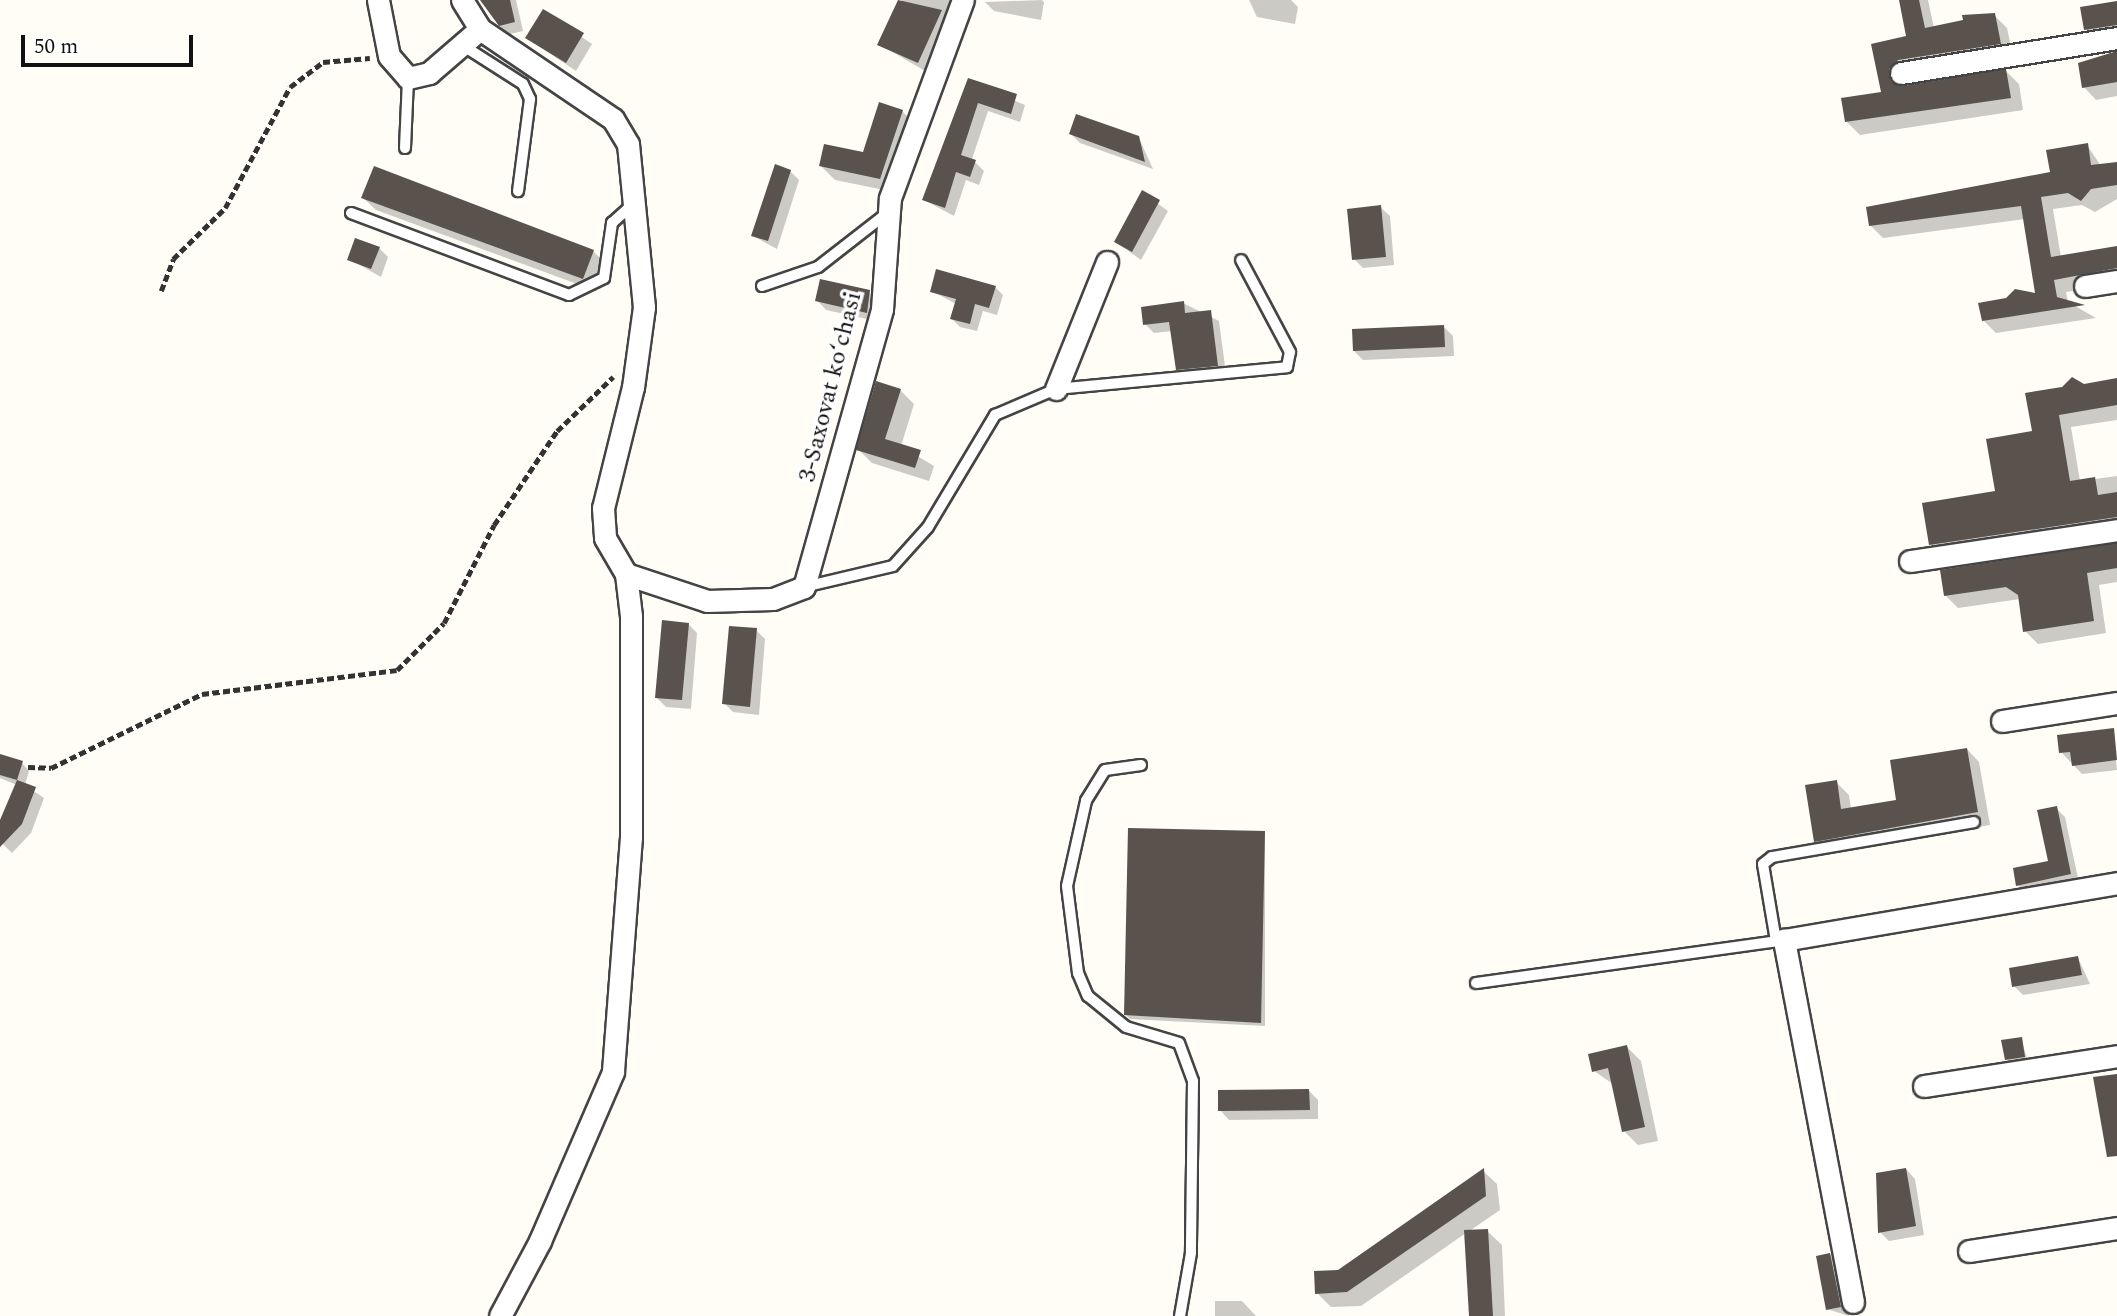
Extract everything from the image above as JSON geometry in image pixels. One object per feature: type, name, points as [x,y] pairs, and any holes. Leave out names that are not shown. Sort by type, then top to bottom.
[{"type":"street","points":[[378,0],[388,56],[408,78],[429,72],[480,29]]},
{"type":"street","points":[[463,0],[480,29],[613,119],[628,144],[637,201],[644,307],[636,365],[603,508],[605,538],[626,574],[631,837],[613,1072],[540,1241],[500,1316]]},
{"type":"street","name":"3-Saxovat koʻchasi","points":[[804,587],[882,309],[888,212],[963,0]]},
{"type":"street","points":[[1901,73],[2117,38]]},
{"type":"street","points":[[1056,389],[1107,262]]},
{"type":"street","points":[[2085,286],[2117,281]]},
{"type":"street","points":[[1910,561],[2117,530]]},
{"type":"street","points":[[626,574],[707,601],[773,599],[804,587]]},
{"type":"street","points":[[2002,721],[2117,703]]},
{"type":"street","points":[[1853,1302],[1780,941],[2117,883]]},
{"type":"street","points":[[1924,1086],[2117,1056]]},
{"type":"street","points":[[1969,1251],[2117,1228]]},
{"type":"lane","points":[[462,45],[523,83],[530,99],[518,191]]},
{"type":"lane","points":[[405,148],[408,78]]},
{"type":"lane","points":[[351,213],[569,295],[604,278],[612,223],[637,201]]},
{"type":"lane","points":[[762,286],[826,262],[888,212]]},
{"type":"lane","points":[[804,587],[893,566],[928,527],[995,415],[1056,389],[1287,367],[1290,352],[1241,260]]},
{"type":"lane","points":[[1141,765],[1104,770],[1086,801],[1067,886],[1078,973],[1088,996],[1126,1027],[1179,1043],[1193,1081],[1191,1254],[1180,1316]]},
{"type":"lane","points":[[1476,984],[1780,941],[1763,864],[1772,857],[1974,822]]},
{"type":"path","points":[[161,291],[173,259],[225,208],[290,87],[323,62],[388,56]]},
{"type":"path","points":[[29,767],[51,768],[202,694],[397,670],[444,624],[494,525],[557,431],[607,380],[636,365]]},
{"type":"building","points":[[480,0],[510,0],[515,22],[499,26]]},
{"type":"building","points":[[898,0],[942,10],[918,63],[877,45]]},
{"type":"building","points":[[1899,0],[1919,0],[1925,28],[1963,20],[1962,15],[1995,13],[2001,44],[1898,60],[1889,69],[1891,82],[1903,86],[2006,69],[2011,98],[1845,122],[1841,98],[1881,92],[1871,44],[1906,36]]},
{"type":"building","points":[[2117,1],[2117,25],[2084,30],[2080,7]]},
{"type":"building","points":[[543,9],[584,33],[566,63],[525,38]]},
{"type":"building","points":[[2117,51],[2117,82],[2082,88],[2078,63]]},
{"type":"building","points":[[968,78],[1017,94],[1011,114],[978,103],[961,155],[976,160],[970,177],[956,172],[945,208],[922,200]]},
{"type":"building","points":[[879,102],[903,110],[880,179],[819,166],[824,144],[863,152]]},
{"type":"building","points":[[1076,114],[1139,136],[1145,162],[1069,134]]},
{"type":"building","points":[[2088,143],[2091,165],[2117,162],[2117,185],[2091,189],[2081,201],[2068,193],[2041,197],[2051,257],[2117,246],[2117,268],[2054,280],[2057,297],[2085,305],[1982,321],[1978,303],[2006,298],[2015,289],[2035,293],[2021,206],[1869,226],[1866,207],[2050,172],[2046,150]]},
{"type":"building","points":[[775,164],[791,170],[768,241],[751,236]]},
{"type":"building","points":[[374,166],[594,250],[583,279],[361,198]]},
{"type":"building","points":[[1142,190],[1160,200],[1132,252],[1114,242]]},
{"type":"building","points":[[1381,205],[1386,257],[1352,260],[1347,209]]},
{"type":"building","points":[[355,238],[380,247],[371,269],[347,260]]},
{"type":"building","points":[[936,269],[996,286],[989,308],[975,304],[970,324],[950,319],[956,299],[930,292]]},
{"type":"building","points":[[820,279],[870,290],[867,313],[815,301]]},
{"type":"building","points":[[1184,301],[1185,313],[1211,310],[1218,366],[1176,370],[1169,322],[1143,325],[1141,307]]},
{"type":"building","points":[[1444,325],[1445,347],[1353,351],[1352,329]]},
{"type":"building","points":[[2072,377],[2084,384],[2117,378],[2117,405],[2059,415],[2070,481],[2095,477],[2098,495],[2117,492],[2117,517],[1929,545],[1922,503],[1995,491],[1986,439],[2032,431],[2025,393],[2062,387]]},
{"type":"building","points":[[876,381],[901,389],[885,439],[921,450],[915,468],[856,450]]},
{"type":"building","points":[[2117,543],[2117,568],[2087,573],[2094,621],[2023,632],[2018,595],[2006,587],[1944,596],[1940,570]]},
{"type":"building","points":[[662,620],[689,623],[682,700],[655,698]]},
{"type":"building","points":[[729,626],[757,628],[750,707],[722,704]]},
{"type":"building","points":[[2114,728],[2117,760],[2072,766],[2070,752],[2059,753],[2057,735]]},
{"type":"building","points":[[1967,748],[1978,812],[1814,842],[1805,785],[1837,780],[1841,809],[1896,800],[1890,760]]},
{"type":"building","points":[[0,754],[23,761],[17,780],[0,775]]},
{"type":"building","points":[[17,780],[36,787],[22,824],[0,847],[0,820]]},
{"type":"building","points":[[2057,806],[2071,874],[2016,886],[2013,868],[2048,861],[2037,810]]},
{"type":"building","points":[[1128,828],[1265,831],[1261,1023],[1124,1015]]},
{"type":"building","points":[[2078,956],[2082,975],[2012,987],[2009,968]]},
{"type":"building","points":[[2022,1037],[2025,1057],[2005,1060],[2001,1040]]},
{"type":"building","points":[[1627,1045],[1645,1127],[1622,1132],[1608,1068],[1592,1072],[1588,1054]]},
{"type":"building","points":[[2117,1074],[2117,1156],[2107,1157],[2093,1077]]},
{"type":"building","points":[[1309,1089],[1310,1110],[1218,1111],[1218,1090]]},
{"type":"building","points":[[1484,1168],[1486,1196],[1347,1292],[1315,1294],[1314,1271],[1338,1270]]},
{"type":"building","points":[[1906,1168],[1916,1226],[1878,1233],[1876,1173]]},
{"type":"building","points":[[1488,1229],[1493,1316],[1469,1316],[1464,1230]]},
{"type":"building","points":[[1830,1253],[1841,1307],[1826,1310],[1816,1256]]}]
